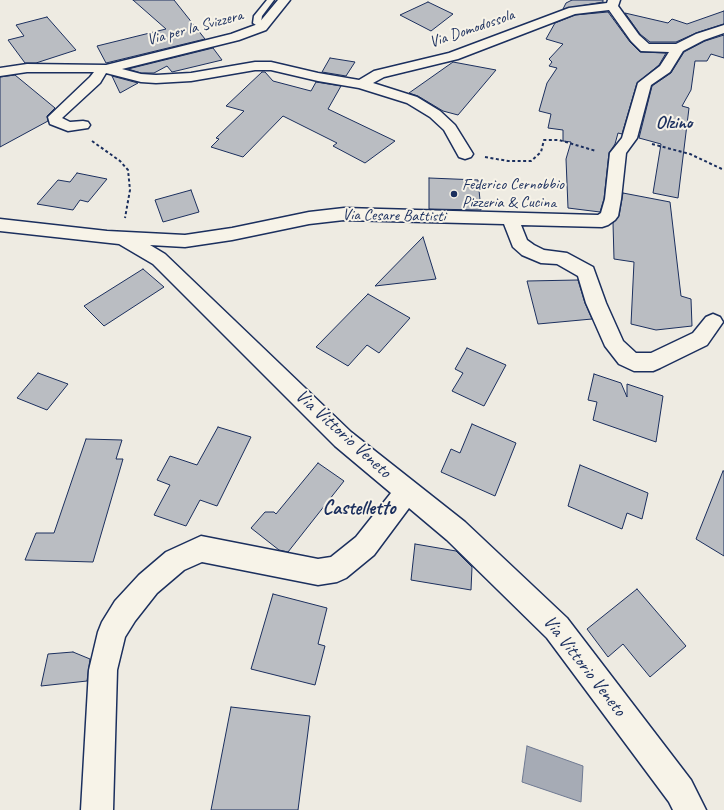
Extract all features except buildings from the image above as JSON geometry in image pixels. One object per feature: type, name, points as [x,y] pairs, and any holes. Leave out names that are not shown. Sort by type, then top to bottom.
[{"type":"street","name":"Via per la Svizzera","points":[[103,68],[139,61],[235,37],[262,27],[284,0]]},
{"type":"street","points":[[613,3],[635,38],[646,48],[678,48],[700,37],[724,29]]},
{"type":"street","name":"Via Domodossola","points":[[361,84],[379,74],[453,56],[573,11],[613,3]]},
{"type":"street","name":"Via Cesare Battisti","points":[[121,238],[185,241],[232,234],[309,218],[344,214],[602,221],[609,216],[613,199],[618,153],[629,138],[645,83],[665,69],[678,48]]},
{"type":"street","points":[[0,72],[27,68],[103,68],[141,78],[156,79],[191,76],[255,66],[271,66],[318,77],[361,84],[412,100],[435,114],[450,128],[465,154]]},
{"type":"street","points":[[83,125],[68,127],[55,121],[55,117],[95,80],[103,68]]},
{"type":"street","points":[[510,218],[519,242],[528,250],[541,256],[561,258],[586,272],[596,303],[615,346],[630,360],[634,362],[653,362],[700,339],[712,322]]},
{"type":"street","name":"Via Vittorio Veneto","points":[[0,225],[121,238],[159,259],[343,439],[456,531],[557,628],[680,791],[690,810]]},
{"type":"street","points":[[97,810],[103,670],[112,632],[125,610],[148,584],[175,561],[201,549],[318,572],[337,569],[365,546],[408,491]]},
{"type":"lane","points":[[262,27],[257,23],[258,16],[271,0]]},
{"type":"path","points":[[83,125],[89,139],[120,161],[128,170],[130,190],[121,238]]},
{"type":"path","points":[[629,138],[690,154],[724,170]]},
{"type":"path","points":[[465,154],[508,161],[531,161],[541,152],[544,140],[559,140],[576,144],[617,159]]},
{"type":"shaded area","points":[[527,746],[583,766],[581,802],[522,782]]},
{"type":"place","name":"Federico Cernobbio Pizzeria & Cucina","points":[[454,194]]},
{"type":"district","name":"Olzino","points":[[674,123]]},
{"type":"district","name":"Castelletto","points":[[359,509]]}]
